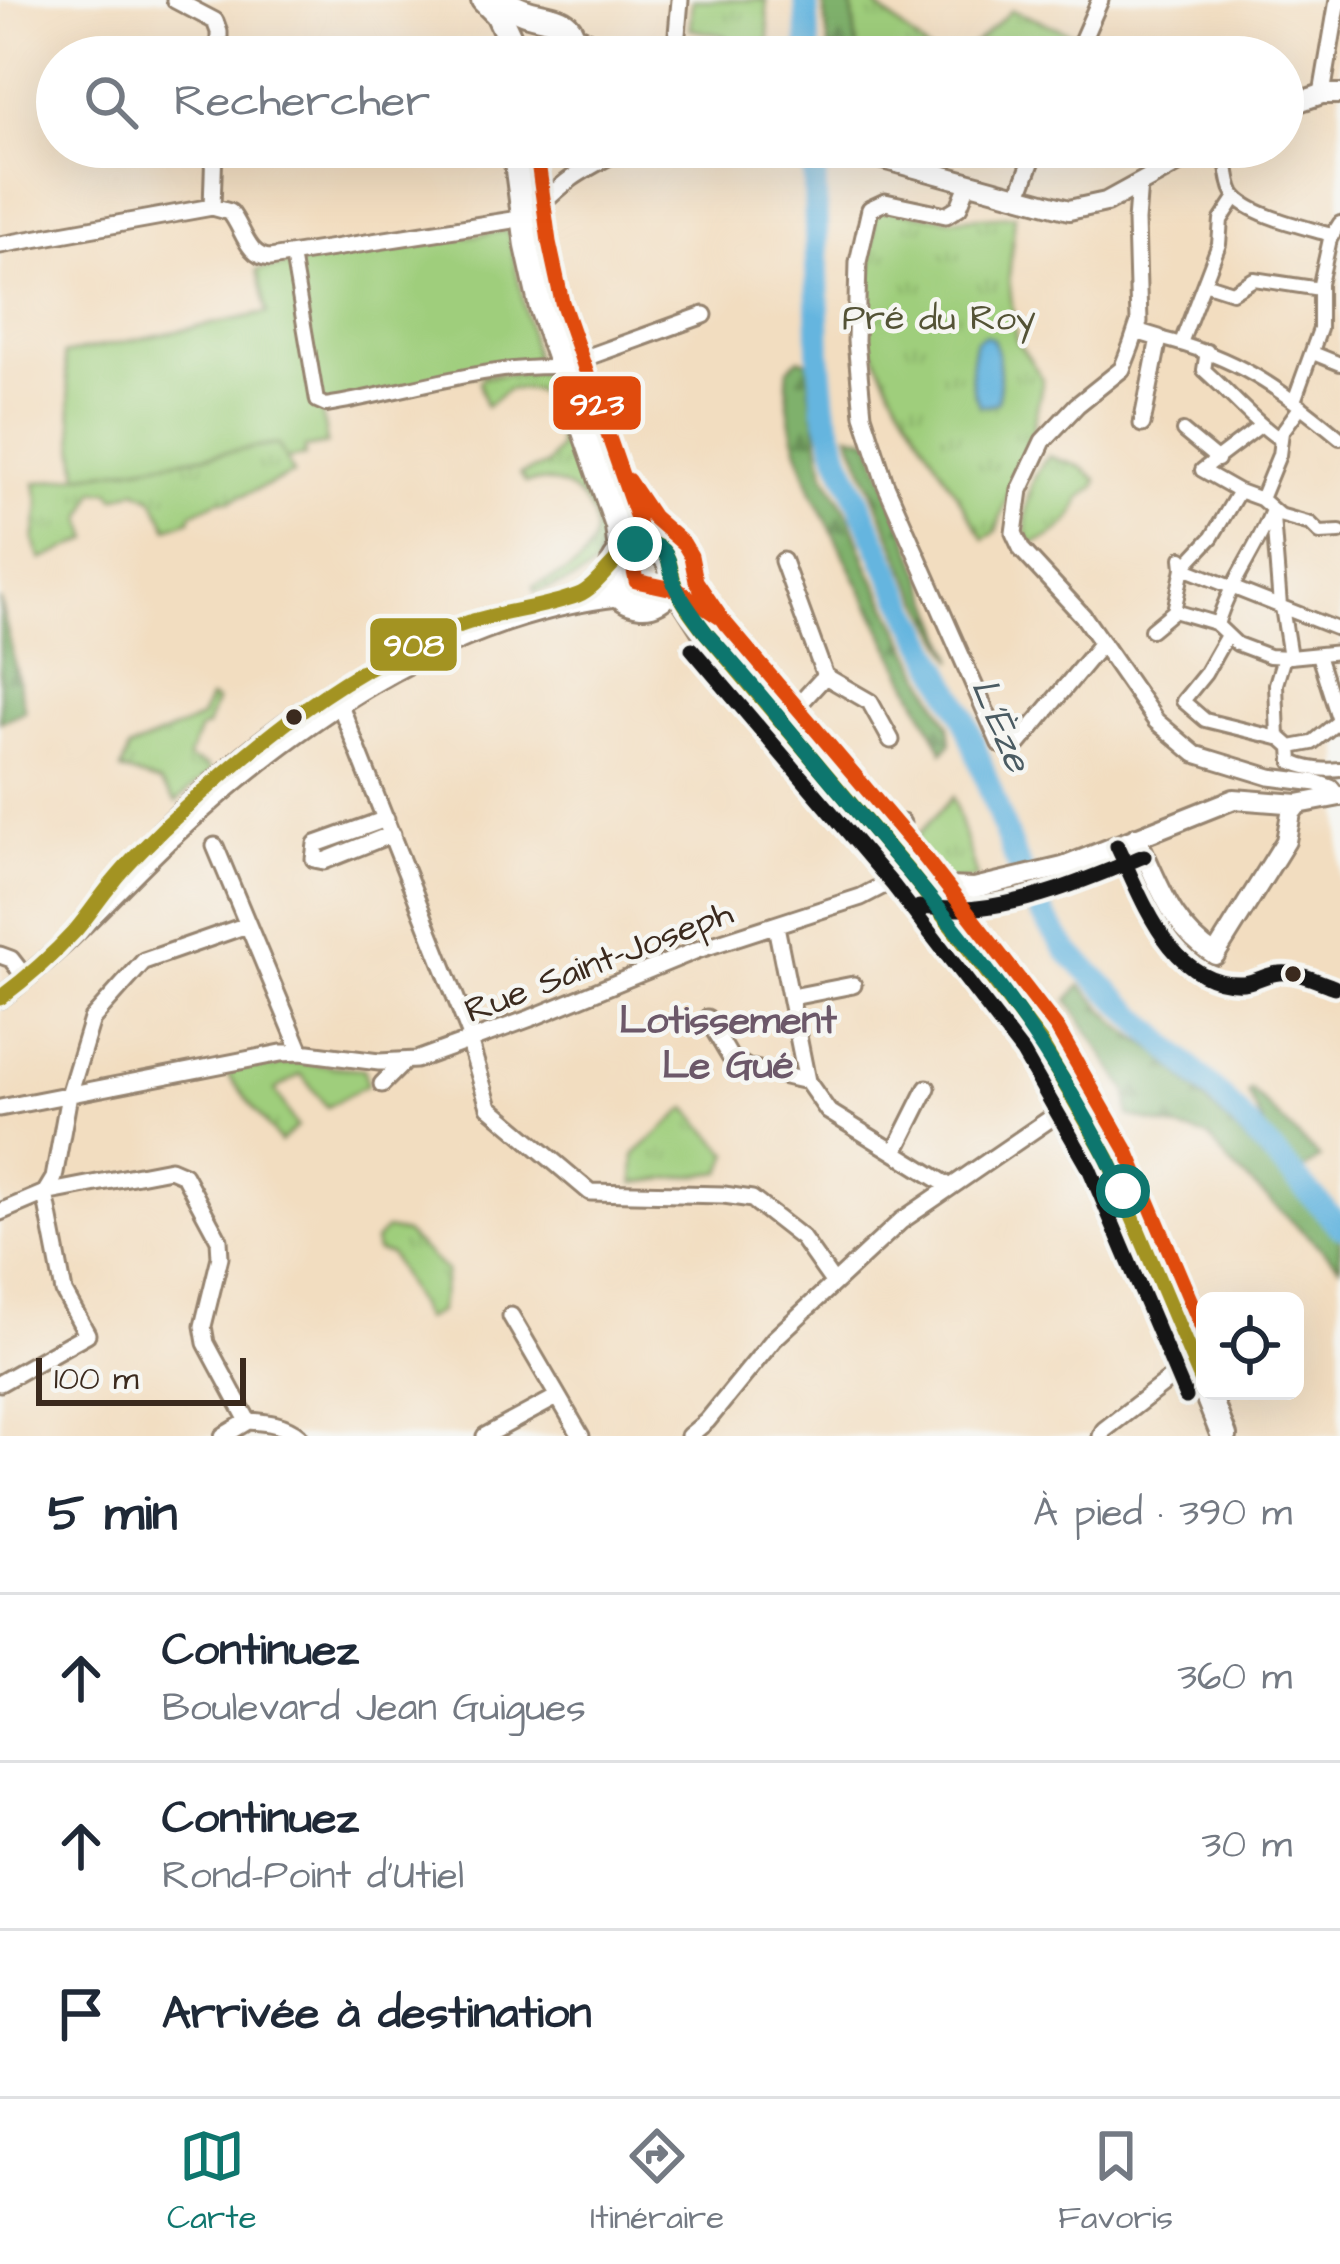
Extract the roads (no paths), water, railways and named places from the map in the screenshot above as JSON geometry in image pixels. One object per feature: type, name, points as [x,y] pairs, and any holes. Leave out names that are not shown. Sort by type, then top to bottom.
[{"type":"main road","points":[[484,0],[498,14],[507,36]]},
{"type":"main road","points":[[499,0],[556,19],[566,36]]},
{"type":"main road","points":[[516,36],[519,26],[536,16]]},
{"type":"main road","points":[[520,168],[534,275],[560,367],[618,526],[612,580],[621,596],[634,604],[651,604],[684,617],[706,633]]},
{"type":"main road","points":[[598,471],[628,519],[671,562],[672,580],[665,595],[651,604]]},
{"type":"main road","points":[[617,561],[635,544],[651,545]]},
{"type":"main road","points":[[672,580],[706,633],[949,921],[1040,1041],[1123,1191],[1196,1368]]},
{"type":"main road","points":[[1209,1400],[1224,1436]]},
{"type":"street","points":[[175,0],[215,21],[219,36]]},
{"type":"street","points":[[677,36],[680,0]]},
{"type":"street","points":[[1084,36],[1100,0]]},
{"type":"street","points":[[1331,94],[1338,0]]},
{"type":"street","points":[[212,207],[213,168]]},
{"type":"street","points":[[0,245],[212,207],[230,212],[260,258],[292,255],[525,218],[587,168]]},
{"type":"street","points":[[913,168],[1069,210],[1106,202],[1167,168]]},
{"type":"street","points":[[1018,197],[1029,168]]},
{"type":"street","points":[[1227,168],[1241,200],[1271,217],[1328,234],[1340,261]]},
{"type":"street","points":[[1139,183],[1136,331],[1122,369],[1077,405],[1043,441],[1020,490],[1016,538],[1082,616],[1156,721],[1195,754],[1270,777],[1317,783],[1339,797]]},
{"type":"street","points":[[968,184],[959,207],[946,215],[885,202],[870,209],[858,262],[856,341],[862,415],[885,483],[1000,744],[1010,748],[1018,744],[1102,643]]},
{"type":"street","points":[[1181,344],[1219,244],[1221,220],[1241,200]]},
{"type":"street","points":[[1106,202],[1136,221]]},
{"type":"street","points":[[1318,655],[1340,722],[1312,743],[1284,742],[1205,720],[1183,701],[1205,674],[1222,631],[1224,602],[1258,542],[1282,432],[1298,404],[1313,353],[1330,239],[1340,223]]},
{"type":"street","points":[[292,255],[317,401],[331,405],[468,374],[560,367],[704,315]]},
{"type":"street","points":[[1204,284],[1232,292],[1254,279],[1320,289]]},
{"type":"street","points":[[1136,331],[1207,351],[1273,384],[1340,438]]},
{"type":"street","points":[[1142,424],[1159,338]]},
{"type":"street","points":[[1207,351],[1204,370],[1260,426],[1282,440]]},
{"type":"street","points":[[1313,353],[1340,364]]},
{"type":"street","points":[[1260,426],[1202,470],[1279,515],[1311,524],[1320,533],[1340,532]]},
{"type":"street","points":[[1183,431],[1217,460]]},
{"type":"street","points":[[1151,630],[1174,610],[1183,563],[1212,537],[1239,491]]},
{"type":"street","points":[[1266,505],[1287,657],[1276,684],[1284,742],[1298,765],[1340,769]]},
{"type":"street","points":[[0,998],[260,752],[365,672],[452,628],[586,592],[617,561]]},
{"type":"street","points":[[783,561],[825,676],[870,702],[891,740]]},
{"type":"street","points":[[1183,563],[1340,630]]},
{"type":"street","points":[[260,752],[415,661],[496,625],[549,608],[621,596]]},
{"type":"street","points":[[1174,610],[1222,631],[1252,651],[1287,657],[1340,652]]},
{"type":"street","points":[[782,723],[825,676]]},
{"type":"street","points":[[340,705],[471,1040],[489,1107],[590,1192],[752,1199],[802,1238],[833,1282]]},
{"type":"street","points":[[914,879],[974,888],[1063,866],[1234,799],[1298,803],[1339,797]]},
{"type":"street","points":[[1136,837],[1172,914],[1214,956],[1286,841],[1288,820],[1298,803]]},
{"type":"street","points":[[881,840],[902,823]]},
{"type":"street","points":[[215,846],[301,1052]]},
{"type":"street","name":"Rue Saint-Joseph","points":[[0,1108],[204,1066],[301,1052],[403,1063],[532,1018],[697,950],[914,879]]},
{"type":"street","points":[[949,921],[974,888]]},
{"type":"street","points":[[0,1384],[88,1334],[64,1292],[45,1193],[54,1178],[69,1095],[92,1019],[145,962],[247,925]]},
{"type":"street","points":[[776,926],[807,1082],[828,1111],[949,1186]]},
{"type":"street","points":[[0,955],[11,959],[25,977]]},
{"type":"street","points":[[792,998],[853,985]]},
{"type":"street","points":[[707,1018],[730,1058],[746,1067],[807,1082]]},
{"type":"street","points":[[382,1084],[403,1063]]},
{"type":"street","points":[[895,1152],[927,1088]]},
{"type":"street","points":[[689,1436],[707,1421],[774,1339],[901,1221],[1076,1101]]},
{"type":"street","points":[[0,1212],[45,1193],[163,1169],[184,1175],[219,1240],[220,1257],[203,1326],[206,1343],[248,1421]]},
{"type":"street","points":[[511,1316],[581,1436]]},
{"type":"street","points":[[1101,1436],[1193,1361]]},
{"type":"street","points":[[485,1436],[557,1396]]},
{"type":"street","points":[[223,1436],[248,1421],[270,1423],[299,1436]]},
{"type":"water","points":[[985,335],[996,347],[1000,385],[998,401],[980,406],[971,366],[976,340]]},
{"type":"waterway","name":"L'Èze","points":[[806,0],[808,36]]},
{"type":"waterway","name":"L'Èze","points":[[815,168],[819,353],[824,406],[839,457],[893,579],[963,715],[1013,853],[1041,912],[1068,952],[1222,1098],[1340,1226]]},
{"type":"district","name":"Lotissement Le Gué","points":[[728,1042]]},
{"type":"park label","name":"Pré du Roy","points":[[939,316]]}]
